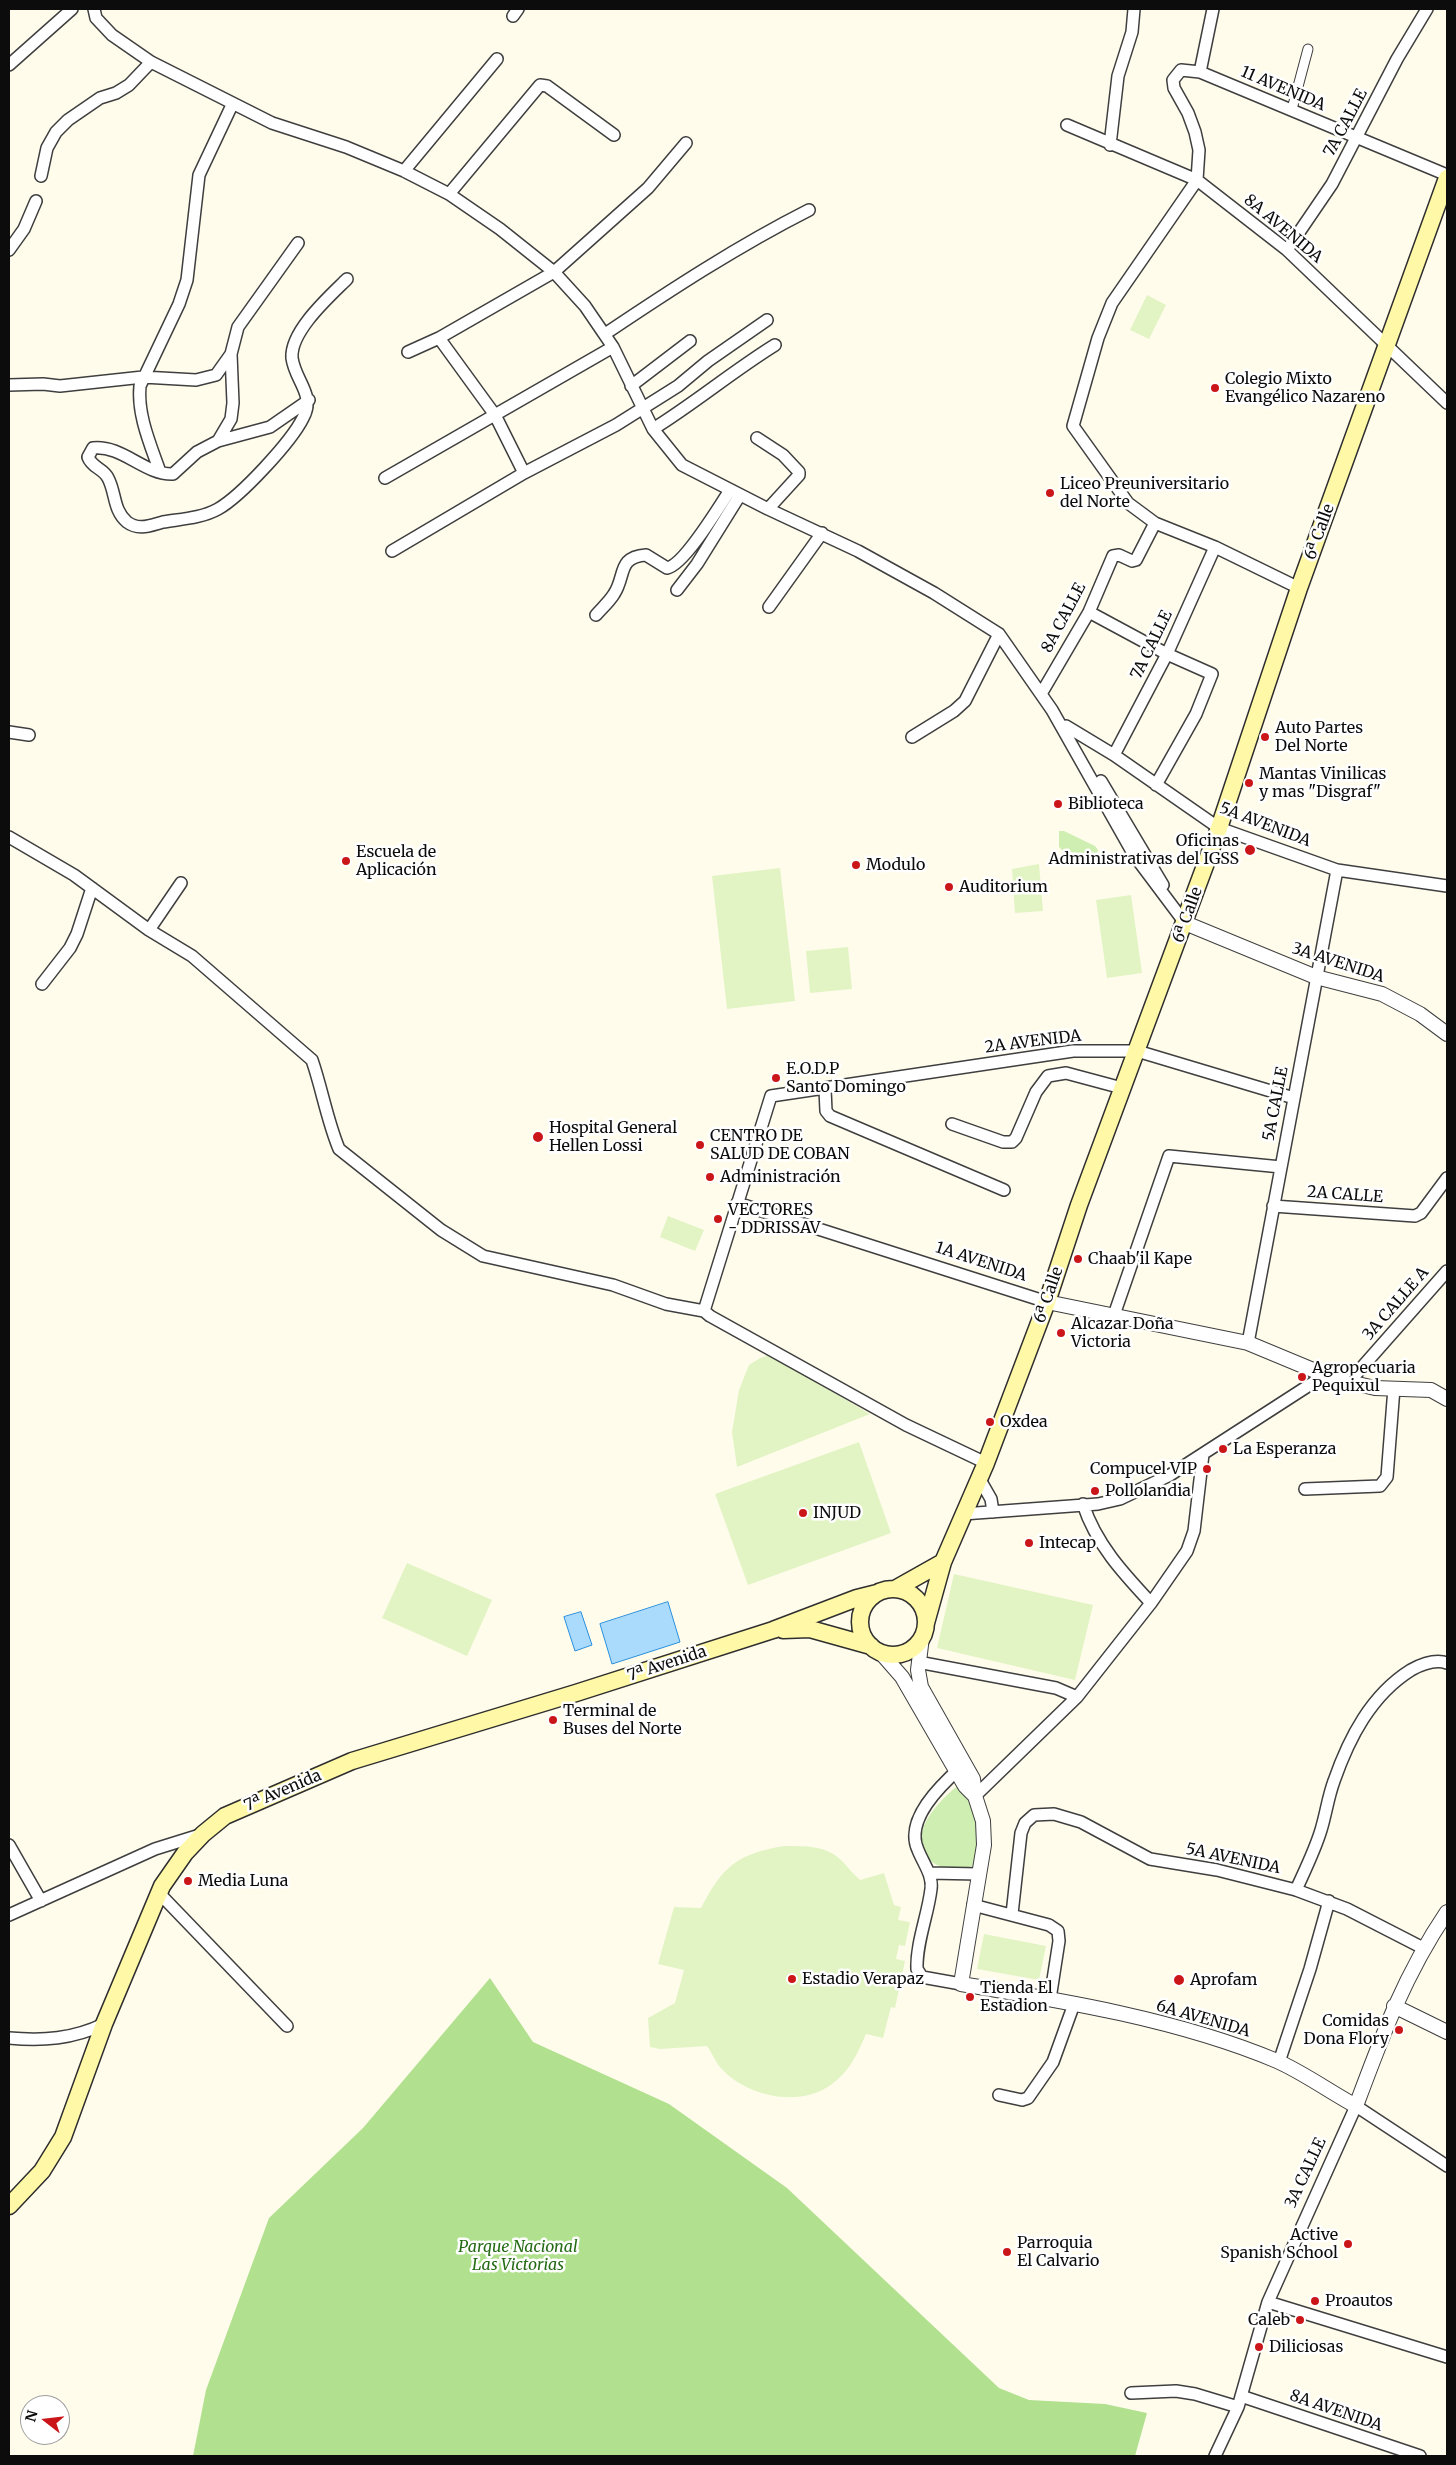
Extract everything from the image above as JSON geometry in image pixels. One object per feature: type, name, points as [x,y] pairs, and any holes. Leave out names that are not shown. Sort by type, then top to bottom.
[{"type":"main road","name":"6ª Calle","points":[[924,1630],[943,1562],[983,1470],[1047,1302],[1079,1205],[1185,924],[1299,588],[1447,176]]},
{"type":"main road","points":[[895,1589],[903,1591],[917,1600],[922,1607],[924,1630],[909,1651],[900,1654],[876,1650],[864,1638],[860,1618],[863,1608],[877,1593],[895,1589],[943,1562]]},
{"type":"main road","name":"7ª Avenida","points":[[9,2206],[42,2171],[55,2153],[68,2125],[104,2024],[159,1893],[172,1870],[203,1834],[225,1816],[352,1761],[576,1694],[773,1630],[841,1603],[877,1593]]},
{"type":"main road","name":"7ª Avenida","points":[[773,1630],[810,1629],[876,1650]]},
{"type":"street","points":[[9,65],[72,9]]},
{"type":"street","points":[[94,9],[96,18],[112,35],[151,62],[232,105],[272,123],[346,147],[404,171],[449,194],[500,229],[554,272],[585,306],[613,347],[653,429],[682,465],[768,510],[822,533],[934,593],[999,634],[1052,710],[1134,855],[1185,924]]},
{"type":"street","points":[[1110,145],[1118,76],[1132,32],[1134,9]]},
{"type":"street","points":[[1213,9],[1195,71],[1181,70],[1173,80],[1174,88],[1188,112],[1195,132],[1199,150],[1198,180],[1112,303],[1098,338],[1074,426],[1128,503],[1155,523],[1215,547],[1299,588]]},
{"type":"street","name":"7A CALLE","points":[[1287,250],[1332,184],[1397,59],[1427,9]]},
{"type":"street","points":[[1292,109],[1308,49]]},
{"type":"street","points":[[404,171],[497,59]]},
{"type":"street","points":[[41,176],[47,148],[56,132],[68,120],[100,98],[116,94],[129,85],[151,62]]},
{"type":"street","name":"11 AVENIDA","points":[[1195,71],[1292,109],[1356,139],[1447,176]]},
{"type":"street","points":[[449,194],[540,85],[547,86],[614,136]]},
{"type":"street","points":[[160,472],[148,439],[138,398],[144,377],[179,304],[187,280],[199,175],[232,105]]},
{"type":"street","name":"8A AVENIDA","points":[[1068,125],[1110,145],[1198,180],[1287,250],[1447,403]]},
{"type":"street","points":[[408,352],[439,338],[554,272],[648,188],[686,143]]},
{"type":"street","points":[[9,250],[24,229],[36,201]]},
{"type":"street","points":[[605,334],[675,287],[776,227],[810,210]]},
{"type":"street","points":[[9,385],[43,384],[60,386],[144,377],[196,380],[216,375],[230,354],[238,327],[298,244]]},
{"type":"street","points":[[309,400],[270,427],[218,441],[197,452],[173,474],[160,472],[120,452],[103,447],[93,448],[88,457],[91,465],[108,477],[116,508],[128,522],[141,528],[205,514],[218,509],[235,496],[269,460],[295,431],[304,416],[309,400],[292,357],[296,337],[321,306],[347,279]]},
{"type":"street","points":[[392,551],[524,473],[616,425],[678,386],[708,361],[767,320]]},
{"type":"street","points":[[439,338],[495,415],[524,473]]},
{"type":"street","points":[[631,386],[690,341]]},
{"type":"street","points":[[653,429],[674,416],[740,366],[775,345]]},
{"type":"street","points":[[384,478],[613,347]]},
{"type":"street","points":[[218,441],[231,418],[233,403],[230,354]]},
{"type":"street","points":[[757,438],[783,455],[800,472],[768,510]]},
{"type":"street","points":[[678,590],[697,564],[735,493]]},
{"type":"street","points":[[596,615],[615,593],[624,566],[630,559],[646,555],[667,568],[673,567],[735,493]]},
{"type":"street","name":"8A CALLE","points":[[1041,694],[1089,612],[1113,556],[1119,555],[1132,561],[1138,556],[1155,523]]},
{"type":"street","points":[[769,607],[822,533]]},
{"type":"street","name":"7A CALLE","points":[[1114,755],[1167,654],[1215,547]]},
{"type":"street","points":[[1089,612],[1167,654],[1211,672],[1212,677],[1196,714],[1156,785]]},
{"type":"street","points":[[912,737],[954,711],[964,701],[999,634]]},
{"type":"street","points":[[1052,710],[1066,726],[1146,853],[1185,924]]},
{"type":"street","name":"5A AVENIDA","points":[[1066,726],[1114,755],[1219,828],[1337,870],[1447,886]]},
{"type":"street","points":[[9,732],[29,735]]},
{"type":"street","points":[[9,837],[40,854],[92,888],[149,930],[192,956],[312,1060],[320,1083],[331,1130],[339,1149],[374,1179],[441,1230],[483,1256],[613,1285],[666,1304],[704,1310],[710,1316],[983,1470],[993,1512]]},
{"type":"street","name":"5A CALLE","points":[[1248,1343],[1337,870]]},
{"type":"street","points":[[149,930],[181,883]]},
{"type":"street","points":[[42,984],[70,948],[77,934],[92,888]]},
{"type":"street","name":"3A AVENIDA","points":[[1185,924],[1316,977],[1382,994],[1420,1014],[1447,1034]]},
{"type":"street","name":"2A AVENIDA","points":[[737,1203],[771,1096],[1073,1050],[1137,1051],[1294,1098]]},
{"type":"street","points":[[952,1124],[1003,1142],[1012,1142],[1016,1138],[1036,1092],[1048,1076],[1066,1073],[1122,1088]]},
{"type":"street","points":[[825,1089],[826,1112],[830,1116],[1004,1190]]},
{"type":"street","points":[[1114,1314],[1169,1156],[1281,1167]]},
{"type":"street","name":"2A CALLE","points":[[1273,1206],[1415,1216],[1421,1213],[1447,1178]]},
{"type":"street","points":[[704,1310],[737,1203]]},
{"type":"street","name":"1A AVENIDA","points":[[737,1203],[1047,1302],[1114,1314],[1248,1343],[1326,1375],[1349,1382],[1375,1388],[1432,1390],[1447,1400]]},
{"type":"street","name":"3A CALLE A","points":[[1349,1382],[1447,1271]]},
{"type":"street","points":[[963,1514],[1120,1499],[1170,1475],[1326,1375]]},
{"type":"street","points":[[1306,1489],[1380,1486],[1384,1483],[1387,1477],[1394,1388]]},
{"type":"street","points":[[975,1796],[1077,1697],[1151,1603],[1187,1551],[1194,1531],[1203,1454]]},
{"type":"street","points":[[1083,1504],[1089,1522],[1115,1565],[1151,1603]]},
{"type":"street","points":[[924,1630],[918,1662],[919,1679],[924,1695],[960,1768]]},
{"type":"street","points":[[876,1650],[902,1677],[960,1768],[974,1781],[975,1796],[984,1831],[961,1984]]},
{"type":"street","points":[[1296,1890],[1321,1830],[1333,1782],[1366,1714],[1381,1693],[1397,1679],[1415,1668],[1433,1661],[1447,1663]]},
{"type":"street","points":[[918,1662],[1056,1688],[1077,1697]]},
{"type":"street","points":[[960,1768],[927,1805],[915,1826],[916,1848],[929,1873],[979,1874]]},
{"type":"street","name":"5A AVENIDA","points":[[1012,1914],[1021,1833],[1025,1823],[1034,1815],[1054,1814],[1081,1822],[1139,1854],[1155,1860],[1217,1870],[1296,1890],[1329,1901],[1423,1948]]},
{"type":"street","points":[[9,1915],[156,1849],[203,1834]]},
{"type":"street","points":[[9,1845],[41,1901]]},
{"type":"street","name":"6A AVENIDA","points":[[929,1873],[931,1888],[917,1965],[922,1977],[1050,1998],[1198,2033],[1279,2062],[1356,2106],[1447,2166]]},
{"type":"street","points":[[159,1893],[287,2026]]},
{"type":"street","points":[[1279,2062],[1310,1969],[1329,1901]]},
{"type":"street","points":[[973,1905],[1012,1914],[1054,1927],[1058,1931],[1060,1941],[1050,1998]]},
{"type":"street","name":"3A CALLE","points":[[1215,2456],[1238,2408],[1268,2302],[1356,2106],[1394,2006],[1423,1948],[1447,1912]]},
{"type":"street","points":[[999,2095],[1022,2100],[1028,2098],[1053,2062],[1074,2004]]},
{"type":"street","points":[[1394,2006],[1447,2032]]},
{"type":"street","points":[[9,2038],[32,2040],[71,2037],[104,2024]]},
{"type":"street","points":[[1268,2302],[1447,2357]]},
{"type":"street","points":[[1131,2393],[1176,2391],[1195,2394],[1238,2408]]},
{"type":"street","name":"8A AVENIDA","points":[[1242,2396],[1420,2456]]},
{"type":"green space","points":[[1147,295],[1166,305],[1149,339],[1130,330]]},
{"type":"green space","points":[[1059,831],[1064,831],[1095,846],[1098,850],[1097,854],[1064,852],[1059,847]]},
{"type":"green space","points":[[1039,864],[1043,911],[1015,913],[1012,869]]},
{"type":"green space","points":[[780,868],[795,1001],[727,1009],[712,876]]},
{"type":"green space","points":[[1131,895],[1142,973],[1107,978],[1096,900]]},
{"type":"green space","points":[[848,947],[852,989],[810,993],[806,951]]},
{"type":"green space","points":[[668,1216],[704,1230],[695,1251],[660,1237]]},
{"type":"green space","points":[[770,1355],[870,1414],[737,1467],[732,1432],[739,1390],[749,1365],[760,1358]]},
{"type":"green space","name":"INJUD","points":[[859,1442],[891,1533],[748,1585],[715,1494]]},
{"type":"green space","points":[[407,1563],[492,1600],[467,1656],[382,1618]]},
{"type":"green space","points":[[954,1574],[1093,1605],[1075,1680],[937,1648]]},
{"type":"green space","points":[[956,1787],[971,1804],[978,1832],[975,1865],[953,1869],[934,1863],[927,1857],[922,1849],[921,1838],[924,1826],[930,1815]]},
{"type":"green space","name":"Estadio Verapaz","points":[[784,1846],[814,1847],[828,1851],[841,1860],[860,1880],[884,1873],[894,1905],[901,1907],[898,1920],[910,1922],[905,1946],[899,1945],[896,1959],[905,1961],[895,2008],[891,2007],[883,2038],[866,2034],[852,2062],[832,2084],[819,2092],[804,2096],[788,2097],[772,2096],[743,2085],[719,2066],[707,2046],[660,2049],[650,2047],[648,2018],[675,2003],[684,1970],[658,1964],[674,1907],[701,1908],[717,1882],[733,1864],[754,1853]]},
{"type":"green space","points":[[984,1934],[1046,1946],[1039,1980],[977,1969]]},
{"type":"green space","name":"Parque Nacional Las Victorias","points":[[490,1978],[533,2042],[669,2104],[787,2188],[999,2388],[1029,2400],[1105,2404],[1147,2413],[1135,2456],[193,2456],[206,2390],[269,2218],[363,2128]]},
{"type":"water","points":[[668,1602],[680,1642],[612,1664],[600,1624]]},
{"type":"water","points":[[581,1612],[592,1645],[575,1651],[564,1617]]},
{"type":"place","name":"Colegio Mixto Evangélico Nazareno","points":[[1215,388]]},
{"type":"place","name":"Liceo Preuniversitario del Norte","points":[[1050,493]]},
{"type":"place","name":"Auto Partes Del Norte","points":[[1265,737]]},
{"type":"place","name":"Mantas Vinilicas y mas \"Disgraf\"","points":[[1249,783]]},
{"type":"place","name":"Biblioteca","points":[[1058,804]]},
{"type":"place","name":"Oficinas Administrativas del IGSS","points":[[1250,850]]},
{"type":"place","name":"Escuela de Aplicación","points":[[346,861]]},
{"type":"place","name":"Modulo","points":[[856,865]]},
{"type":"place","name":"Auditorium","points":[[949,887]]},
{"type":"place","name":"E.O.D.P Santo Domingo","points":[[776,1078]]},
{"type":"place","name":"Hospital General Hellen Lossi","points":[[538,1137]]},
{"type":"place","name":"CENTRO DE SALUD DE COBAN","points":[[700,1145]]},
{"type":"place","name":"Administración","points":[[710,1177]]},
{"type":"place","name":"VECTORES - DDRISSAV","points":[[718,1219]]},
{"type":"place","name":"Chaab'il Kape","points":[[1078,1259]]},
{"type":"place","name":"Alcazar Doña Victoria","points":[[1061,1333]]},
{"type":"place","name":"Agropecuaria Pequixul","points":[[1302,1377]]},
{"type":"place","name":"Oxdea","points":[[990,1422]]},
{"type":"place","name":"La Esperanza","points":[[1223,1449]]},
{"type":"place","name":"Compucel VIP","points":[[1207,1469]]},
{"type":"place","name":"Pollolandia","points":[[1095,1491]]},
{"type":"place","name":"INJUD","points":[[803,1513]]},
{"type":"place","name":"Intecap","points":[[1029,1543]]},
{"type":"place","name":"Terminal de Buses del Norte","points":[[553,1720]]},
{"type":"place","name":"Media Luna","points":[[188,1881]]},
{"type":"place","name":"Estadio Verapaz","points":[[792,1979]]},
{"type":"place","name":"Aprofam","points":[[1179,1980]]},
{"type":"place","name":"Tienda El Estadion","points":[[970,1997]]},
{"type":"place","name":"Comidas Dona Flory","points":[[1399,2030]]},
{"type":"place","name":"Active Spanish School","points":[[1348,2244]]},
{"type":"place","name":"Parroquia El Calvario","points":[[1007,2252]]},
{"type":"place","name":"Proautos","points":[[1315,2301]]},
{"type":"place","name":"Caleb","points":[[1300,2320]]},
{"type":"place","name":"Diliciosas","points":[[1259,2347]]}]
